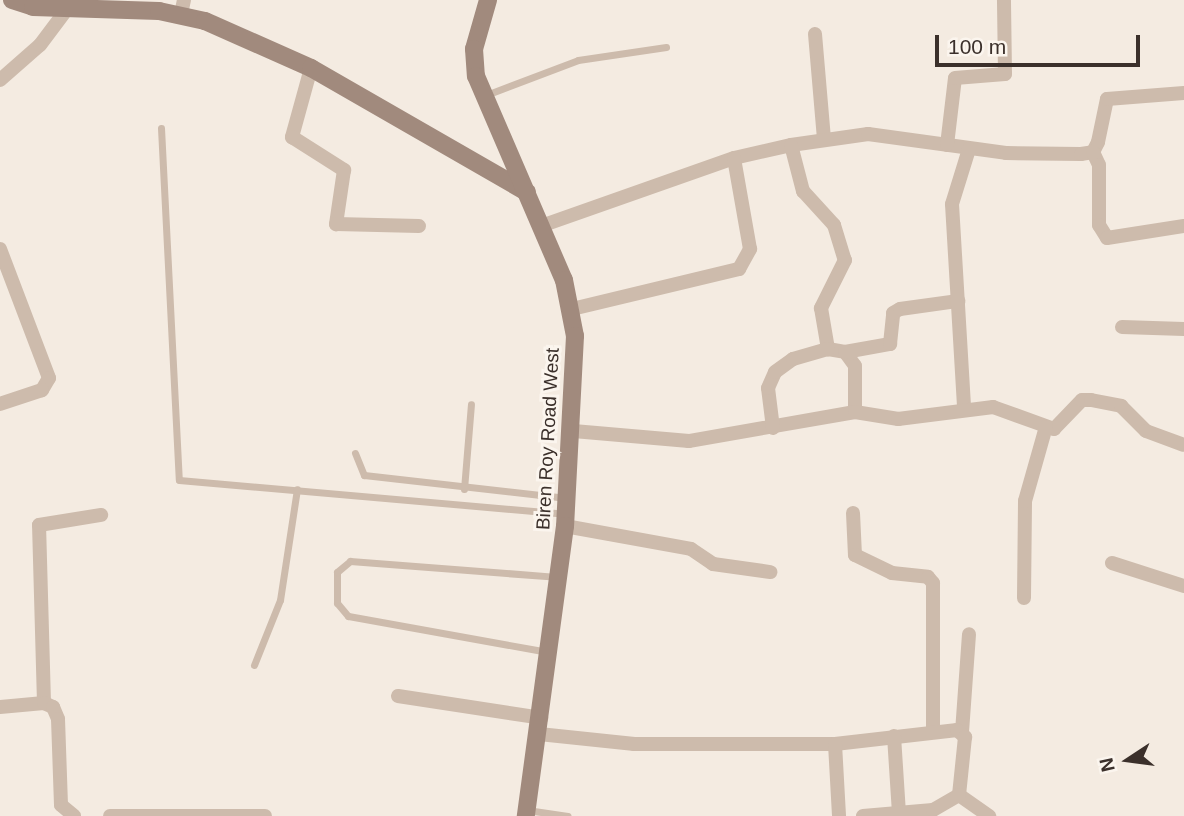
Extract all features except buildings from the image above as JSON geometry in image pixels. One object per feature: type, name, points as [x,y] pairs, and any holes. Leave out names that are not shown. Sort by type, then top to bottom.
[{"type":"main road","points":[[12,0],[67,9],[183,7],[311,68],[527,192]]},
{"type":"main road","name":"Biren Roy Road West","points":[[488,0],[474,49],[482,97],[527,192],[572,309],[573,431],[566,513],[527,813]]},
{"type":"street","points":[[947,145],[955,78],[1005,74],[1004,0]]},
{"type":"street","points":[[0,80],[40,45],[67,9]]},
{"type":"street","points":[[815,34],[824,138]]},
{"type":"street","points":[[311,68],[292,137],[344,170],[336,224],[419,226]]},
{"type":"street","points":[[1184,93],[1107,99],[1093,152],[1099,165],[1102,233],[1113,239],[1184,226]]},
{"type":"street","points":[[541,226],[734,158],[824,138],[868,134],[969,149],[1093,152]]},
{"type":"street","points":[[791,145],[803,191],[834,225],[845,260],[839,280],[822,299],[828,349]]},
{"type":"street","points":[[964,407],[952,204],[969,149]]},
{"type":"street","points":[[572,309],[739,269],[750,249],[734,158]]},
{"type":"street","points":[[0,249],[49,378],[42,390],[0,404]]},
{"type":"street","points":[[773,428],[768,388],[775,372],[793,359],[828,349],[845,352],[890,344],[893,313],[900,309],[958,301]]},
{"type":"street","points":[[1122,327],[1184,329]]},
{"type":"street","points":[[845,352],[855,366],[855,412]]},
{"type":"street","points":[[573,431],[689,441],[855,412],[898,419],[964,407],[1008,410],[1046,427],[1061,427],[1082,400],[1108,402],[1146,431],[1184,445]]},
{"type":"street","points":[[1024,598],[1025,501],[1046,427]]},
{"type":"street","points":[[566,513],[691,549],[713,564],[770,572]]},
{"type":"street","points":[[853,513],[855,555],[892,573],[928,577],[933,583],[933,730]]},
{"type":"street","points":[[74,816],[61,804],[58,719],[44,703],[39,525],[101,515]]},
{"type":"street","points":[[1112,563],[1184,586]]},
{"type":"street","points":[[863,816],[944,807],[959,795],[969,634]]},
{"type":"street","points":[[398,696],[634,744],[835,744],[933,730],[962,732]]},
{"type":"street","points":[[0,707],[44,703]]},
{"type":"street","points":[[894,736],[900,813]]},
{"type":"street","points":[[835,744],[839,816]]},
{"type":"street","points":[[959,795],[989,816]]},
{"type":"street","points":[[110,816],[265,816]]},
{"type":"lane","points":[[482,97],[578,60],[666,47]]},
{"type":"lane","points":[[161,128],[180,480],[566,513]]},
{"type":"lane","points":[[464,489],[471,404]]},
{"type":"lane","points":[[355,453],[364,475],[464,489],[566,513]]},
{"type":"lane","points":[[254,666],[280,600],[297,489]]},
{"type":"lane","points":[[549,652],[348,617],[337,603],[337,572],[350,561],[558,577]]},
{"type":"lane","points":[[527,813],[568,816]]}]
